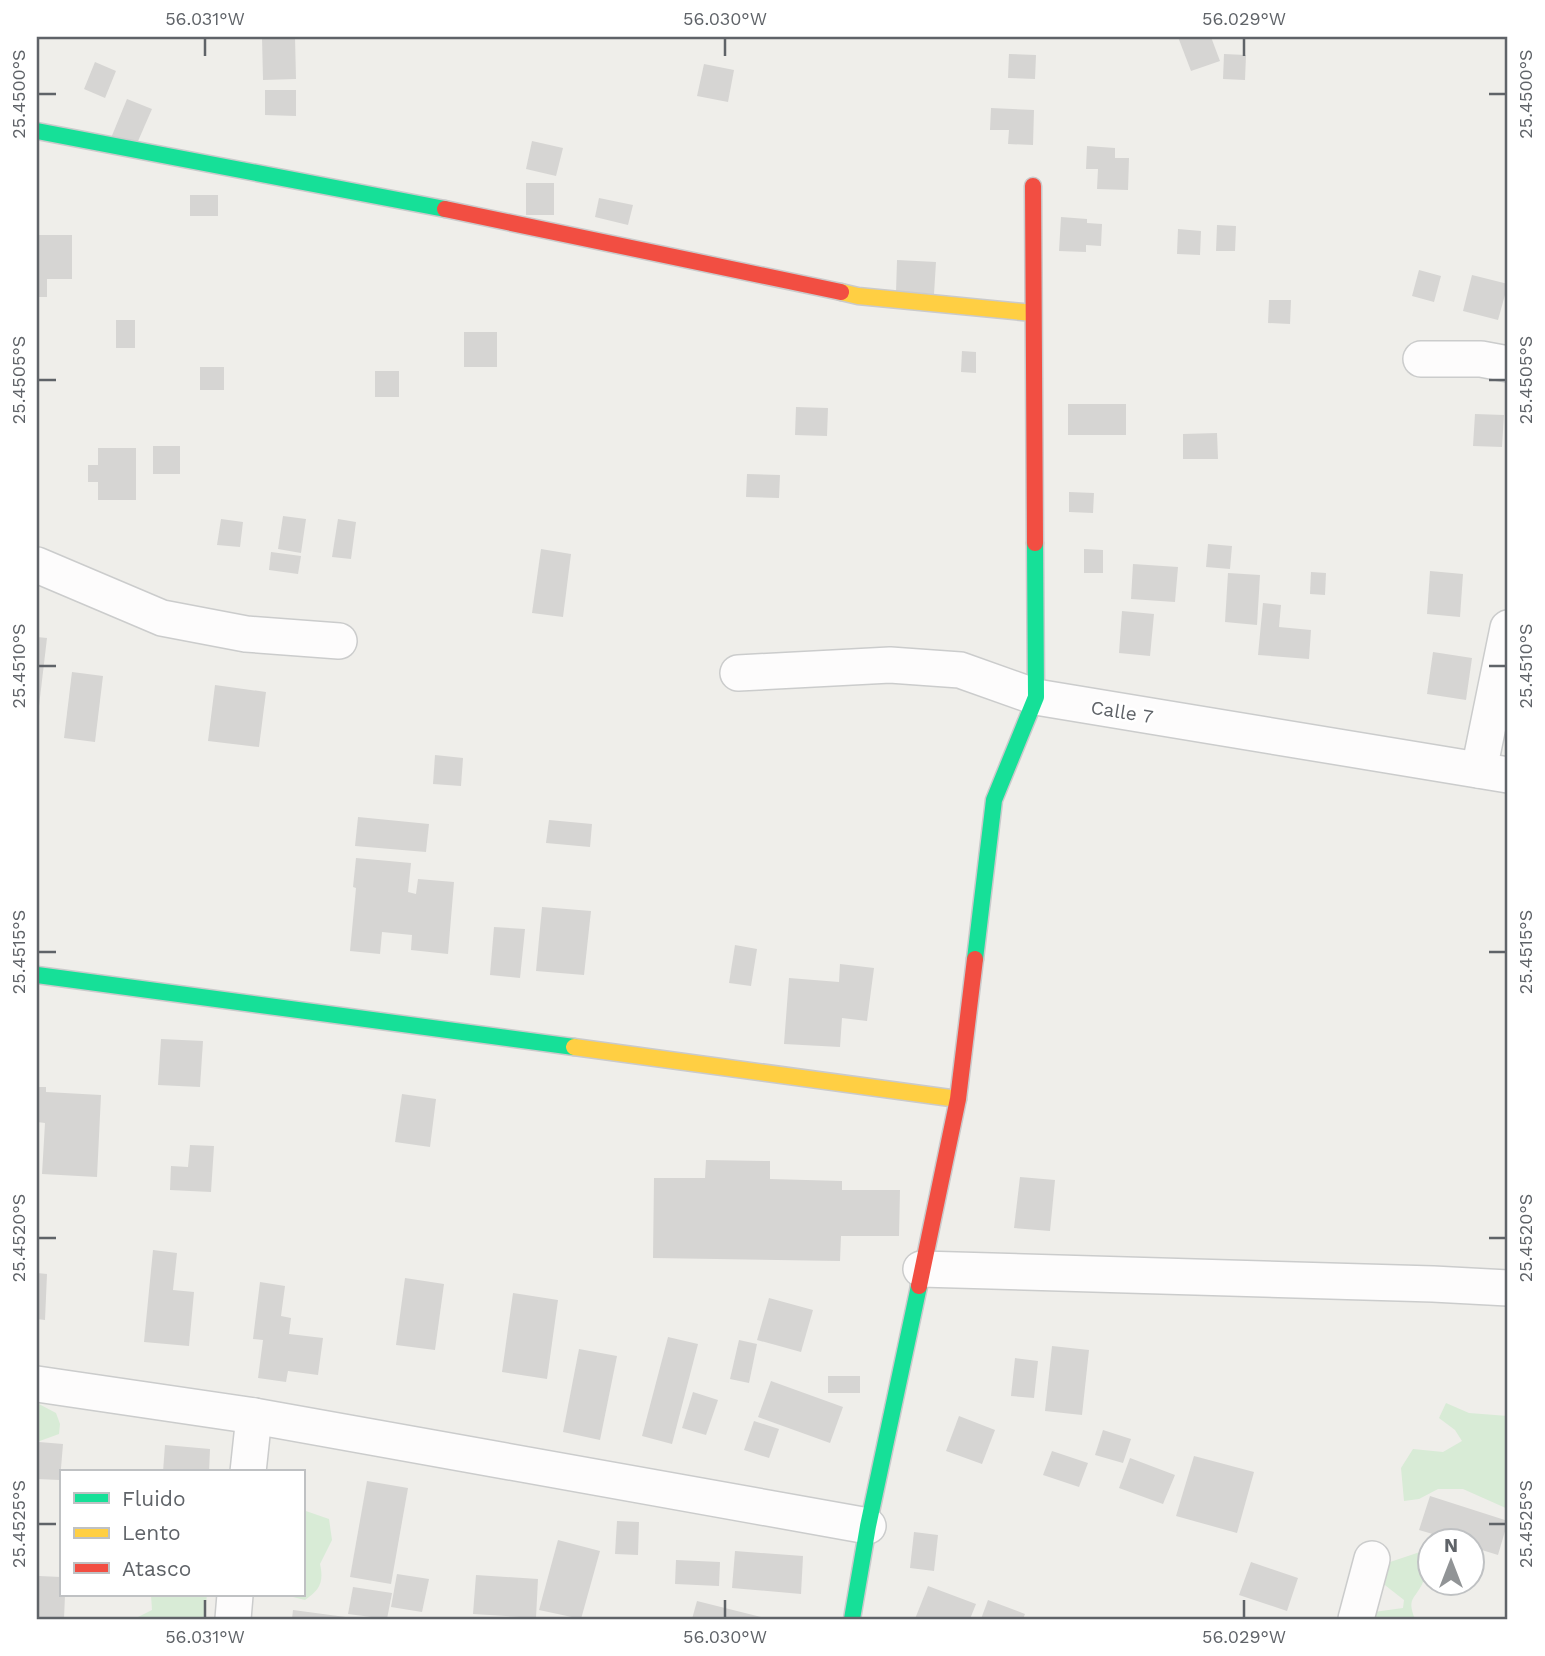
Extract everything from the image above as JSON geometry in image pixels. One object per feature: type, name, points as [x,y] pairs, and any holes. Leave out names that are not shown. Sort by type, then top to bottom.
[{"type":"street","points":[[37,131],[384,196],[858,296],[1033,313]]},
{"type":"street","points":[[852,1619],[868,1526],[958,1099],[993,800],[1036,697],[1032,186]]},
{"type":"street","points":[[1421,359],[1481,359],[1508,364]]},
{"type":"street","points":[[37,565],[162,618],[246,634],[339,641]]},
{"type":"street","points":[[1494,773],[1508,628]]},
{"type":"street","name":"Calle 7","points":[[737,673],[890,665],[960,670],[1036,697],[1494,773]]},
{"type":"street","points":[[37,975],[958,1099]]},
{"type":"street","points":[[921,1269],[1420,1283],[1508,1288]]},
{"type":"street","points":[[37,1384],[254,1416],[868,1526]]},
{"type":"street","points":[[248,1470],[254,1416]]},
{"type":"street","points":[[1356,1619],[1372,1559]]},
{"type":"street","points":[[233,1619],[235,1596]]},
{"type":"green space","points":[[37,1403],[56,1413],[60,1424],[59,1434],[37,1442]]},
{"type":"green space","points":[[1446,1403],[1469,1413],[1508,1416],[1508,1509],[1463,1489],[1438,1489],[1419,1499],[1404,1501],[1401,1468],[1413,1449],[1443,1452],[1462,1441],[1455,1430],[1439,1418]]},
{"type":"green space","points":[[304,1510],[329,1519],[332,1540],[320,1564],[320,1585],[305,1600],[289,1596],[304,1596]]},
{"type":"green space","points":[[1416,1553],[1416,1594],[1411,1606],[1415,1619],[1368,1619],[1374,1612],[1403,1608],[1404,1600],[1381,1582],[1390,1562]]},
{"type":"green space","points":[[151,1596],[207,1596],[204,1619],[134,1619],[152,1610]]},
{"type":"building","points":[[262,37],[295,37],[296,79],[263,80]]},
{"type":"building","points":[[1178,37],[1211,37],[1220,61],[1191,71]]},
{"type":"building","points":[[1009,54],[1036,55],[1035,79],[1008,78]]},
{"type":"building","points":[[1224,54],[1246,55],[1245,80],[1223,79]]},
{"type":"building","points":[[95,62],[116,71],[105,98],[84,89]]},
{"type":"building","points":[[704,64],[734,70],[728,102],[697,96]]},
{"type":"building","points":[[265,90],[296,90],[296,116],[265,115]]},
{"type":"building","points":[[127,99],[152,109],[135,148],[111,138]]},
{"type":"building","points":[[991,108],[1034,110],[1033,145],[1008,144],[1009,130],[990,130]]},
{"type":"building","points":[[532,141],[563,148],[556,176],[526,169]]},
{"type":"building","points":[[1087,146],[1115,148],[1115,158],[1129,158],[1128,190],[1097,189],[1098,169],[1086,169]]},
{"type":"building","points":[[526,183],[554,183],[554,215],[526,215]]},
{"type":"building","points":[[190,195],[218,195],[218,216],[190,216]]},
{"type":"building","points":[[599,198],[633,205],[628,225],[595,217]]},
{"type":"building","points":[[1061,217],[1087,219],[1087,223],[1102,224],[1101,246],[1086,245],[1086,252],[1059,251]]},
{"type":"building","points":[[1217,225],[1236,226],[1235,251],[1216,251]]},
{"type":"building","points":[[1178,229],[1201,231],[1200,255],[1177,254]]},
{"type":"building","points":[[37,235],[72,235],[72,279],[47,279],[47,297],[37,297]]},
{"type":"building","points":[[897,260],[936,262],[934,294],[896,293]]},
{"type":"building","points":[[1419,270],[1441,276],[1434,302],[1412,296]]},
{"type":"building","points":[[1472,275],[1508,284],[1498,320],[1463,311]]},
{"type":"building","points":[[1269,300],[1291,300],[1290,324],[1268,323]]},
{"type":"building","points":[[116,320],[135,320],[135,348],[116,348]]},
{"type":"building","points":[[464,332],[497,332],[497,367],[464,367]]},
{"type":"building","points":[[962,351],[976,352],[976,373],[961,372]]},
{"type":"building","points":[[200,367],[224,367],[224,390],[200,390]]},
{"type":"building","points":[[375,371],[399,371],[399,397],[375,397]]},
{"type":"building","points":[[1068,404],[1126,404],[1126,435],[1068,435]]},
{"type":"building","points":[[796,407],[828,408],[827,436],[795,435]]},
{"type":"building","points":[[1475,414],[1504,415],[1502,447],[1473,446]]},
{"type":"building","points":[[1217,433],[1218,459],[1183,459],[1183,434]]},
{"type":"building","points":[[153,446],[180,446],[180,474],[153,474]]},
{"type":"building","points":[[98,448],[136,448],[136,500],[98,500],[98,482],[88,482],[88,465],[98,465]]},
{"type":"building","points":[[747,474],[780,475],[779,498],[746,497]]},
{"type":"building","points":[[1069,492],[1094,493],[1093,513],[1069,512]]},
{"type":"building","points":[[283,516],[306,519],[301,553],[278,549]]},
{"type":"building","points":[[221,519],[243,522],[240,547],[217,545]]},
{"type":"building","points":[[338,519],[356,522],[351,559],[332,557]]},
{"type":"building","points":[[1208,544],[1232,546],[1230,569],[1206,567]]},
{"type":"building","points":[[541,549],[571,554],[563,617],[532,613]]},
{"type":"building","points":[[1084,549],[1103,550],[1103,573],[1084,573]]},
{"type":"building","points":[[271,552],[301,556],[298,574],[269,570]]},
{"type":"building","points":[[1133,564],[1178,567],[1175,602],[1131,599]]},
{"type":"building","points":[[1430,571],[1463,574],[1460,617],[1427,614]]},
{"type":"building","points":[[1311,572],[1326,573],[1325,595],[1310,594]]},
{"type":"building","points":[[1228,573],[1260,575],[1257,625],[1225,622]]},
{"type":"building","points":[[1263,603],[1281,605],[1279,627],[1311,630],[1309,659],[1258,655]]},
{"type":"building","points":[[1122,611],[1154,614],[1150,656],[1119,653]]},
{"type":"building","points":[[37,637],[47,638],[39,706],[37,706]]},
{"type":"building","points":[[1433,652],[1472,658],[1466,700],[1427,694]]},
{"type":"building","points":[[72,672],[103,676],[95,742],[64,738]]},
{"type":"building","points":[[215,685],[266,692],[259,747],[208,741]]},
{"type":"building","points":[[435,755],[463,758],[461,786],[433,784]]},
{"type":"building","points":[[358,817],[429,824],[426,852],[355,846]]},
{"type":"building","points":[[549,820],[592,824],[590,847],[546,843]]},
{"type":"building","points":[[356,858],[411,863],[408,892],[416,894],[418,879],[454,882],[448,954],[411,950],[412,935],[382,932],[380,954],[350,951]]},
{"type":"building","points":[[542,907],[591,911],[584,975],[536,971]]},
{"type":"building","points":[[494,927],[525,929],[520,978],[490,975]]},
{"type":"building","points":[[735,945],[757,949],[751,986],[729,983]]},
{"type":"building","points":[[840,964],[874,968],[867,1021],[842,1018],[840,1047],[784,1044],[789,978],[839,982]]},
{"type":"building","points":[[161,1039],[203,1041],[200,1087],[158,1085]]},
{"type":"building","points":[[37,1087],[46,1087],[46,1092],[101,1095],[97,1177],[42,1174],[45,1123],[37,1122]]},
{"type":"building","points":[[402,1094],[436,1099],[430,1147],[395,1142]]},
{"type":"building","points":[[190,1145],[214,1146],[211,1192],[170,1190],[171,1166],[188,1167]]},
{"type":"building","points":[[706,1160],[770,1161],[770,1179],[842,1181],[842,1190],[900,1190],[899,1236],[841,1236],[840,1261],[653,1258],[654,1178],[705,1178]]},
{"type":"building","points":[[1020,1177],[1055,1180],[1050,1231],[1014,1228]]},
{"type":"building","points":[[153,1250],[177,1253],[173,1290],[194,1292],[189,1346],[144,1342]]},
{"type":"building","points":[[37,1273],[47,1274],[45,1320],[37,1319]]},
{"type":"building","points":[[405,1278],[444,1284],[435,1350],[396,1345]]},
{"type":"building","points":[[260,1282],[285,1286],[281,1316],[291,1318],[289,1334],[323,1338],[318,1375],[288,1371],[286,1382],[258,1378],[263,1340],[253,1339]]},
{"type":"building","points":[[513,1293],[558,1300],[547,1379],[502,1372]]},
{"type":"building","points":[[769,1298],[813,1310],[801,1352],[757,1340]]},
{"type":"building","points":[[668,1337],[698,1344],[672,1444],[642,1436]]},
{"type":"building","points":[[739,1340],[757,1344],[749,1383],[730,1379]]},
{"type":"building","points":[[1052,1346],[1089,1350],[1082,1415],[1045,1411]]},
{"type":"building","points":[[579,1349],[617,1356],[600,1440],[563,1432]]},
{"type":"building","points":[[1015,1358],[1038,1361],[1034,1398],[1011,1396]]},
{"type":"building","points":[[828,1376],[860,1376],[860,1393],[828,1393]]},
{"type":"building","points":[[771,1381],[843,1407],[830,1443],[758,1417]]},
{"type":"building","points":[[693,1392],[718,1400],[706,1435],[682,1428]]},
{"type":"building","points":[[959,1416],[995,1430],[982,1464],[946,1451]]},
{"type":"building","points":[[754,1421],[779,1429],[769,1458],[744,1450]]},
{"type":"building","points":[[1103,1430],[1131,1439],[1123,1463],[1095,1455]]},
{"type":"building","points":[[39,1442],[63,1444],[60,1480],[37,1479]]},
{"type":"building","points":[[165,1445],[210,1449],[209,1470],[163,1470]]},
{"type":"building","points":[[1052,1451],[1088,1463],[1079,1487],[1043,1475]]},
{"type":"building","points":[[1194,1456],[1254,1472],[1237,1533],[1176,1516]]},
{"type":"building","points":[[1130,1458],[1175,1475],[1163,1504],[1119,1488]]},
{"type":"building","points":[[367,1481],[408,1488],[391,1584],[350,1577]]},
{"type":"building","points":[[1430,1496],[1508,1521],[1498,1555],[1486,1551],[1486,1526],[1420,1526]]},
{"type":"building","points":[[617,1521],[639,1522],[638,1555],[615,1554]]},
{"type":"building","points":[[914,1532],[938,1535],[934,1571],[910,1568]]},
{"type":"building","points":[[558,1540],[600,1551],[581,1619],[539,1610]]},
{"type":"building","points":[[735,1551],[803,1556],[801,1594],[732,1588]]},
{"type":"building","points":[[676,1560],[720,1562],[719,1586],[675,1584]]},
{"type":"building","points":[[1251,1562],[1298,1578],[1287,1611],[1239,1595]]},
{"type":"building","points":[[397,1574],[429,1579],[422,1612],[391,1607]]},
{"type":"building","points":[[476,1575],[538,1579],[536,1618],[473,1614]]},
{"type":"building","points":[[39,1576],[60,1577],[60,1596],[65,1596],[64,1619],[37,1619]]},
{"type":"building","points":[[928,1586],[976,1604],[970,1619],[915,1619]]},
{"type":"building","points":[[353,1587],[392,1593],[387,1619],[348,1614]]},
{"type":"building","points":[[988,1600],[1025,1614],[1023,1619],[981,1619]]},
{"type":"building","points":[[697,1601],[765,1618],[765,1619],[692,1619]]},
{"type":"building","points":[[293,1610],[353,1618],[353,1619],[292,1619]]},
{"type":"traffic: fast","points":[[37,131],[445,209]]},
{"type":"traffic: fast","points":[[975,959],[994,800],[1036,697],[1035,543]]},
{"type":"traffic: fast","points":[[37,975],[574,1047]]},
{"type":"traffic: fast","points":[[852,1619],[868,1526],[919,1286]]},
{"type":"traffic: slow","points":[[841,292],[858,296],[1033,313]]},
{"type":"traffic: slow","points":[[574,1047],[958,1099]]},
{"type":"traffic: jam","points":[[1033,186],[1035,543]]},
{"type":"traffic: jam","points":[[445,209],[841,292]]},
{"type":"traffic: jam","points":[[919,1286],[958,1099],[975,959]]}]
